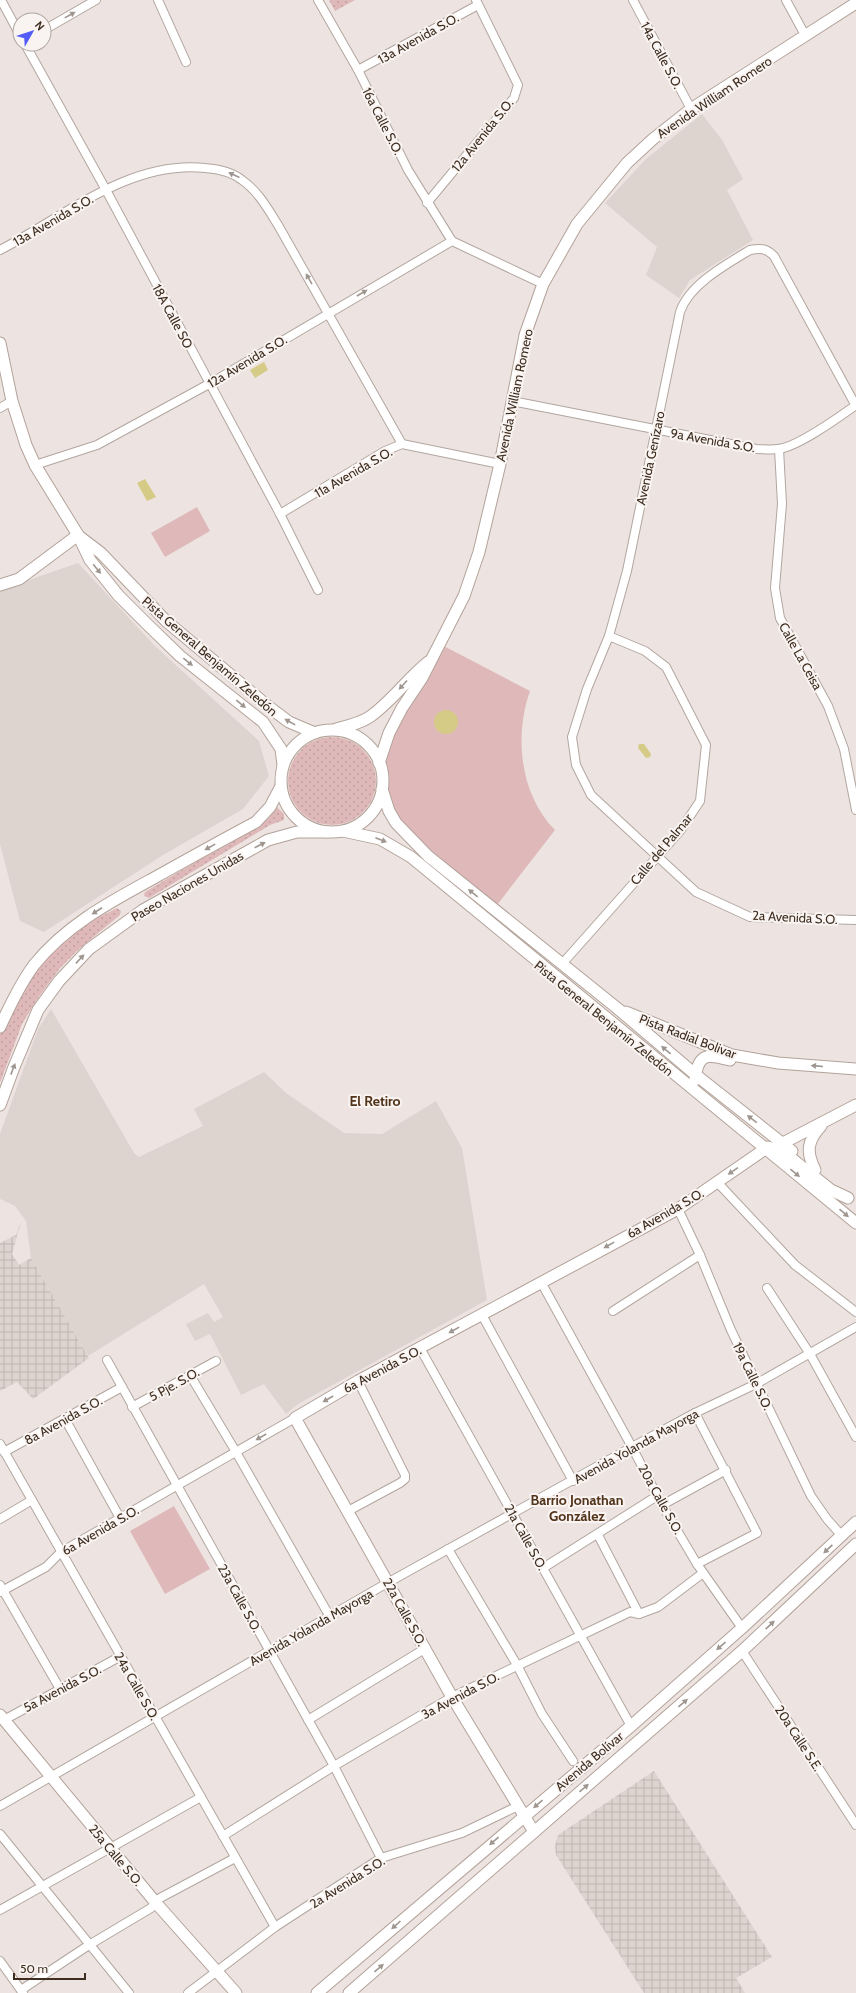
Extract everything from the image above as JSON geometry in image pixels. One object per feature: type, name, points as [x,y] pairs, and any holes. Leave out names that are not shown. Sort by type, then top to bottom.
[{"type":"main road","name":"Avenida William Romero","points":[[379,763],[389,733],[402,708],[422,678],[464,596],[479,552],[500,464],[525,335],[543,284],[577,224],[600,194],[627,163],[653,139],[691,110],[856,2]]},
{"type":"main road","name":"Pista General Benjamín Zeledón","points":[[0,343],[18,422],[35,465],[78,535],[90,560],[118,595],[180,656],[263,722],[281,749],[283,765]]},
{"type":"main road","name":"Pista General Benjamín Zeledón","points":[[78,535],[101,553],[166,621],[274,712],[298,726],[315,733]]},
{"type":"main road","points":[[0,585],[19,580],[78,535]]},
{"type":"main road","name":"Avenida William Romero","points":[[331,730],[349,725],[370,716],[392,698],[415,672],[432,659]]},
{"type":"main road","points":[[331,730],[346,732],[360,739],[372,750],[379,763],[382,776],[382,789],[378,802],[371,814],[361,823],[343,831],[328,832],[312,828],[298,820],[288,807],[280,788],[283,765],[295,746],[315,733],[331,730]]},
{"type":"main road","name":"Paseo Naciones Unidas","points":[[0,1027],[12,999],[27,975],[41,957],[61,937],[101,908],[256,822],[270,807],[280,788]]},
{"type":"main road","name":"Pista General Benjamín Zeledón","points":[[382,789],[389,810],[396,823],[419,847],[617,1008],[696,1075],[783,1143],[852,1202]]},
{"type":"main road","name":"Pista General Benjamín Zeledón","points":[[343,831],[368,835],[392,845],[411,857],[856,1224]]},
{"type":"main road","name":"Paseo Naciones Unidas","points":[[0,1105],[14,1066],[38,1010],[59,981],[89,949],[143,910],[268,840],[297,832],[328,832]]},
{"type":"main road","points":[[467,904],[487,913],[551,963],[556,966],[562,964]]},
{"type":"main road","name":"Pista Radial Bolivar","points":[[545,968],[552,966],[559,969],[600,1002],[732,1055],[778,1063],[855,1070]]},
{"type":"main road","points":[[702,1092],[695,1082],[696,1075],[701,1060],[709,1055],[747,1065],[778,1063]]},
{"type":"main road","points":[[686,1084],[702,1092],[766,1141],[783,1143],[855,1105]]},
{"type":"main road","points":[[725,1110],[741,1130]]},
{"type":"main road","points":[[815,1170],[809,1157],[808,1145],[815,1133],[829,1119]]},
{"type":"main road","points":[[765,1149],[772,1147],[781,1150],[831,1190],[852,1202]]},
{"type":"main road","name":"6a Avenida S.O.","points":[[295,1418],[358,1381],[678,1209],[765,1149]]},
{"type":"main road","name":"22a Calle S.O.","points":[[295,1418],[389,1582],[452,1697],[521,1811]]},
{"type":"main road","name":"Avenida Bolívar","points":[[317,1993],[521,1811],[631,1726],[742,1628],[856,1522]]},
{"type":"main road","name":"Avenida Bolívar","points":[[349,1993],[742,1651],[856,1544]]},
{"type":"main road","name":"25a Calle S.O.","points":[[2,1717],[156,1903],[236,1993]]},
{"type":"main road","points":[[521,1811],[534,1832]]},
{"type":"street","points":[[1,0],[12,20]]},
{"type":"street","points":[[52,25],[96,0]]},
{"type":"street","points":[[158,0],[186,62]]},
{"type":"street","name":"16a Calle S.O.","points":[[318,0],[358,70],[408,170],[427,203],[452,241]]},
{"type":"street","name":"14a Calle S.O.","points":[[633,0],[691,110]]},
{"type":"street","points":[[786,0],[805,35]]},
{"type":"street","name":"13a Avenida S.O.","points":[[358,70],[477,2]]},
{"type":"street","name":"12a Avenida S.O.","points":[[427,203],[514,98],[518,84],[477,2]]},
{"type":"street","name":"18A Calle SO","points":[[29,52],[106,190],[280,514],[318,590]]},
{"type":"street","name":"13a Avenida S.O.","points":[[0,250],[106,190],[163,169],[195,167],[221,169],[242,179],[262,200],[329,313],[402,444]]},
{"type":"street","points":[[452,241],[543,284]]},
{"type":"street","name":"12a Avenida S.O.","points":[[35,465],[97,444],[209,384],[452,241]]},
{"type":"street","name":"Avenida Genízaro","points":[[658,855],[591,795],[576,765],[572,737],[587,689],[609,636],[627,571],[684,301],[692,290],[750,250],[760,248],[769,251],[774,256],[856,406]]},
{"type":"street","points":[[0,408],[12,401]]},
{"type":"street","name":"9a Avenida S.O.","points":[[512,401],[756,449],[779,449],[808,436],[838,419],[856,406]]},
{"type":"street","name":"11a Avenida S.O.","points":[[280,514],[385,451],[402,444],[500,464]]},
{"type":"street","name":"Calle La Ceisa","points":[[779,449],[782,504],[775,588],[780,618],[828,706],[844,749],[856,810]]},
{"type":"street","name":"Calle del Palmar","points":[[562,964],[680,831],[700,801],[706,745],[666,667],[645,651],[609,636]]},
{"type":"street","name":"2a Avenida S.O.","points":[[658,855],[696,892],[750,917],[856,920]]},
{"type":"street","points":[[717,1182],[795,1265],[856,1312]]},
{"type":"street","name":"19a Calle S.O.","points":[[678,1209],[700,1255],[731,1330],[756,1384],[811,1496],[827,1519],[842,1536]]},
{"type":"street","points":[[613,1311],[700,1255]]},
{"type":"street","name":"20a Calle S.O.","points":[[541,1282],[632,1446],[662,1505],[697,1564],[742,1628]]},
{"type":"street","points":[[767,1288],[810,1354],[856,1437]]},
{"type":"street","points":[[482,1315],[573,1481]]},
{"type":"street","name":"Avenida Yolanda Mayorga","points":[[0,1806],[389,1582],[573,1481],[632,1446],[695,1413],[756,1384],[856,1328]]},
{"type":"street","name":"21a Calle S.O.","points":[[420,1348],[631,1726]]},
{"type":"street","name":"23a Calle S.O.","points":[[107,1360],[334,1766],[381,1858]]},
{"type":"street","name":"5 Pje. S.O.","points":[[132,1407],[216,1361]]},
{"type":"street","points":[[190,1375],[236,1452],[330,1617]]},
{"type":"street","points":[[348,1511],[400,1484],[405,1479],[405,1475],[358,1381]]},
{"type":"street","name":"8a Avenida S.O.","points":[[4,1452],[122,1387]]},
{"type":"street","points":[[695,1413],[726,1470],[757,1533],[697,1564]]},
{"type":"street","name":"6a Avenida S.O.","points":[[1,1589],[46,1567],[61,1552],[295,1418]]},
{"type":"street","points":[[65,1419],[120,1518]]},
{"type":"street","name":"24a Calle S.O.","points":[[0,1444],[275,1927]]},
{"type":"street","points":[[662,1505],[726,1470]]},
{"type":"street","points":[[543,1568],[598,1535],[658,1496]]},
{"type":"street","points":[[0,1519],[32,1500]]},
{"type":"street","points":[[598,1535],[639,1614]]},
{"type":"street","points":[[448,1549],[517,1665],[542,1714],[573,1762]]},
{"type":"street","name":"3a Avenida S.O.","points":[[223,1836],[334,1766],[452,1697],[630,1612],[639,1614],[658,1607],[704,1573]]},
{"type":"street","points":[[1,1589],[60,1689]]},
{"type":"street","points":[[308,1720],[426,1648]]},
{"type":"street","name":"20a Calle S.E.","points":[[742,1651],[856,1825]]},
{"type":"street","name":"5a Avenida S.O.","points":[[2,1717],[60,1689],[121,1656]]},
{"type":"street","points":[[0,1910],[201,1797]]},
{"type":"street","name":"2a Avenida S.O.","points":[[188,1993],[275,1927],[381,1858],[462,1833],[521,1811]]},
{"type":"street","points":[[0,1834],[129,1993]]},
{"type":"street","points":[[0,1961],[22,1992],[89,1945],[151,1908],[160,1898],[236,1858]]},
{"type":"shaded area","points":[[329,0],[355,0],[335,11]]},
{"type":"shaded area","points":[[702,114],[722,140],[743,179],[727,190],[753,240],[690,280],[679,298],[646,275],[657,247],[605,203],[646,159]]},
{"type":"shaded area","points":[[264,362],[268,370],[255,378],[250,370]]},
{"type":"shaded area","points":[[145,479],[156,497],[147,501],[137,483]]},
{"type":"shaded area","points":[[197,507],[210,531],[165,557],[151,533]]},
{"type":"shaded area","points":[[78,563],[155,646],[259,741],[269,776],[243,809],[163,855],[44,932],[20,921],[0,844],[0,590]]},
{"type":"shaded area","points":[[440,644],[530,691],[522,727],[523,764],[527,783],[534,800],[543,816],[555,830],[494,909],[404,833],[382,789],[382,776],[379,763]]},
{"type":"shaded area","points":[[446,710],[454,714],[458,722],[454,730],[446,734],[438,730],[434,722],[438,714]]},
{"type":"shaded area","points":[[332,737],[349,741],[363,750],[372,764],[376,781],[372,798],[363,812],[349,821],[332,825],[315,821],[301,812],[292,798],[288,781],[292,764],[301,750],[315,741]]},
{"type":"shaded area","points":[[639,744],[644,744],[651,754],[650,757],[646,758],[638,748]]},
{"type":"shaded area","points":[[277,807],[284,814],[284,820],[270,825],[149,898],[144,896],[145,892],[269,818]]},
{"type":"shaded area","points":[[117,908],[121,911],[120,915],[79,949],[60,968],[38,998],[22,1024],[0,1083],[0,1034],[11,1008],[20,994],[40,966],[72,934],[82,926]]},
{"type":"shaded area","points":[[51,1009],[134,1153],[139,1157],[203,1126],[194,1109],[264,1072],[286,1093],[344,1133],[382,1134],[436,1101],[462,1148],[487,1300],[298,1404],[286,1414],[264,1384],[241,1395],[210,1334],[195,1341],[186,1324],[208,1313],[214,1322],[223,1317],[204,1284],[88,1356],[31,1258],[26,1221],[15,1206],[0,1199],[0,1134],[38,1029]]},
{"type":"shaded area","points":[[21,1222],[12,1254],[19,1265],[31,1258],[89,1358],[33,1399],[17,1382],[0,1391],[0,1243],[16,1235]]},
{"type":"shaded area","points":[[174,1506],[210,1569],[165,1594],[130,1531]]},
{"type":"shaded area","points":[[654,1771],[772,1957],[736,1978],[745,1993],[644,1993],[556,1855],[555,1846],[558,1835]]},
{"type":"district","name":"El Retiro","points":[[375,1101]]},
{"type":"district","name":"Barrio Jonathan González","points":[[577,1508]]}]
